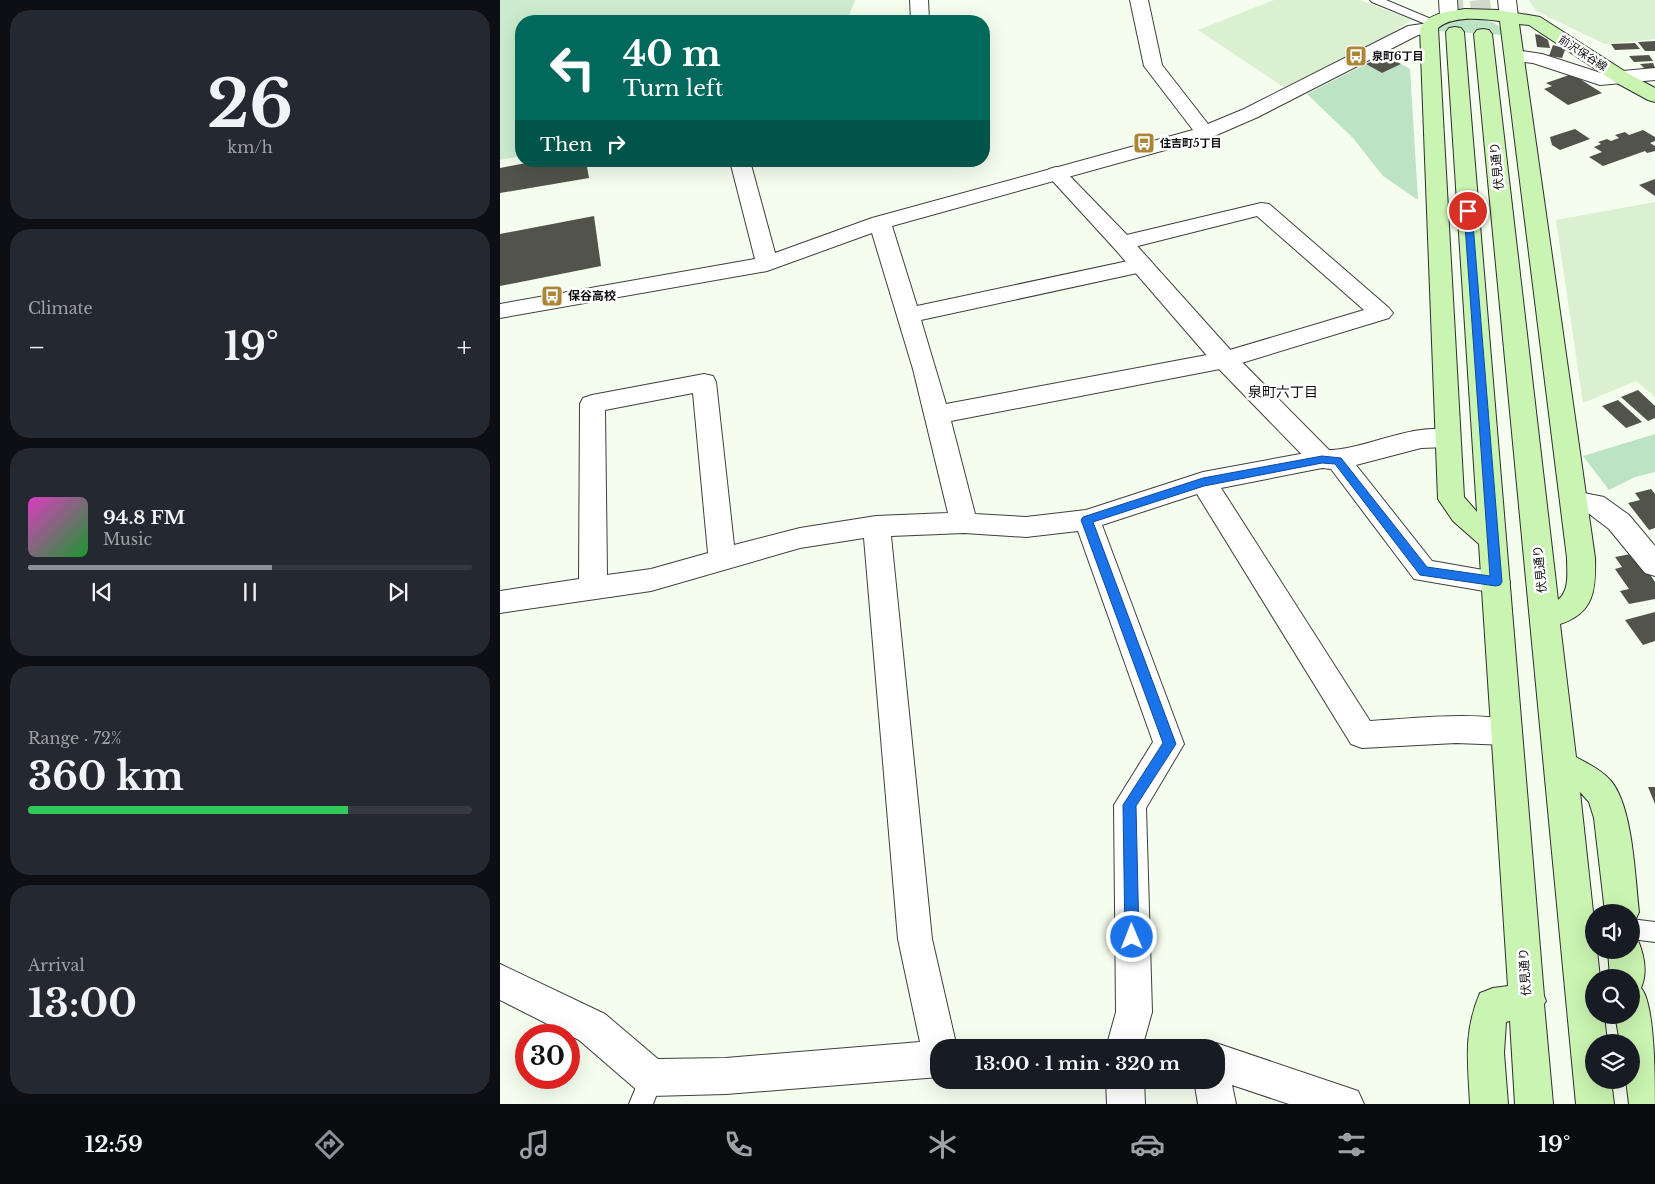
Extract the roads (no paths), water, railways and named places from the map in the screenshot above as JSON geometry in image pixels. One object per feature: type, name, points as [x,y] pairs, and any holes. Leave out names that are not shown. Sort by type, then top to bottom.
[{"type":"main road","name":"前沢保谷線","points":[[1449,22],[1465,14],[1486,14],[1508,9],[1534,22],[1622,78],[1655,96]]},
{"type":"main road","points":[[1508,9],[1581,558],[1580,595],[1574,605],[1561,613],[1546,618]]},
{"type":"main road","points":[[1449,22],[1447,438],[1451,499],[1462,514],[1492,540]]},
{"type":"main road","name":"伏見通り","points":[[1449,22],[1496,582],[1534,1104]]},
{"type":"main road","name":"伏見通り","points":[[1449,22],[1546,618],[1595,1104]]},
{"type":"main road","points":[[1561,765],[1581,775],[1601,793],[1609,812],[1621,904]]},
{"type":"main road","points":[[1489,1104],[1488,1014],[1493,1006],[1528,1001]]},
{"type":"main road","points":[[1635,1024],[1649,1091]]},
{"type":"street","points":[[919,0],[920,15]]},
{"type":"street","points":[[1138,0],[1152,66],[1205,133]]},
{"type":"street","points":[[500,311],[767,264],[880,223],[1205,133],[1251,113],[1414,30],[1449,22]]},
{"type":"street","points":[[1515,56],[1535,58],[1594,77],[1622,78],[1655,74]]},
{"type":"street","points":[[742,167],[767,264]]},
{"type":"street","points":[[1056,173],[1142,265],[1225,360],[1330,460],[1424,571],[1496,582]]},
{"type":"street","points":[[937,415],[1225,360],[1380,313],[1261,209],[1122,243]]},
{"type":"street","points":[[880,223],[937,415],[964,523]]},
{"type":"street","points":[[908,314],[1142,265]]},
{"type":"street","points":[[593,589],[592,404],[704,382],[722,559]]},
{"type":"street","points":[[500,602],[651,580],[800,538],[876,526],[964,523],[1026,527],[1086,520],[1203,482],[1330,460],[1421,440],[1447,438]]},
{"type":"street","points":[[1203,482],[1362,735],[1456,730],[1507,732]]},
{"type":"street","points":[[1573,501],[1595,504],[1618,522],[1655,565]]},
{"type":"street","points":[[1086,520],[1169,744],[1130,805],[1134,1012],[1126,1039]]},
{"type":"street","points":[[876,526],[915,939],[937,1039]]},
{"type":"street","points":[[500,982],[592,1027],[646,1091],[726,1076],[930,1060]]},
{"type":"street","points":[[1225,1064],[1345,1104]]},
{"type":"street","points":[[1125,1089],[1126,1104]]},
{"type":"street","points":[[1214,1089],[1217,1104]]},
{"type":"lane","points":[[1376,0],[1449,22]]},
{"type":"lane","points":[[1640,930],[1655,932]]},
{"type":"tunnel","points":[[1453,0],[1455,32]]},
{"type":"tunnel","points":[[1480,0],[1483,34]]},
{"type":"place","name":"泉町6丁目","points":[[1356,56]]},
{"type":"place","name":"住吉町5丁目","points":[[1144,143]]},
{"type":"place","name":"保谷高校","points":[[552,296]]},
{"type":"district","name":"泉町六丁目","points":[[1283,392]]}]
